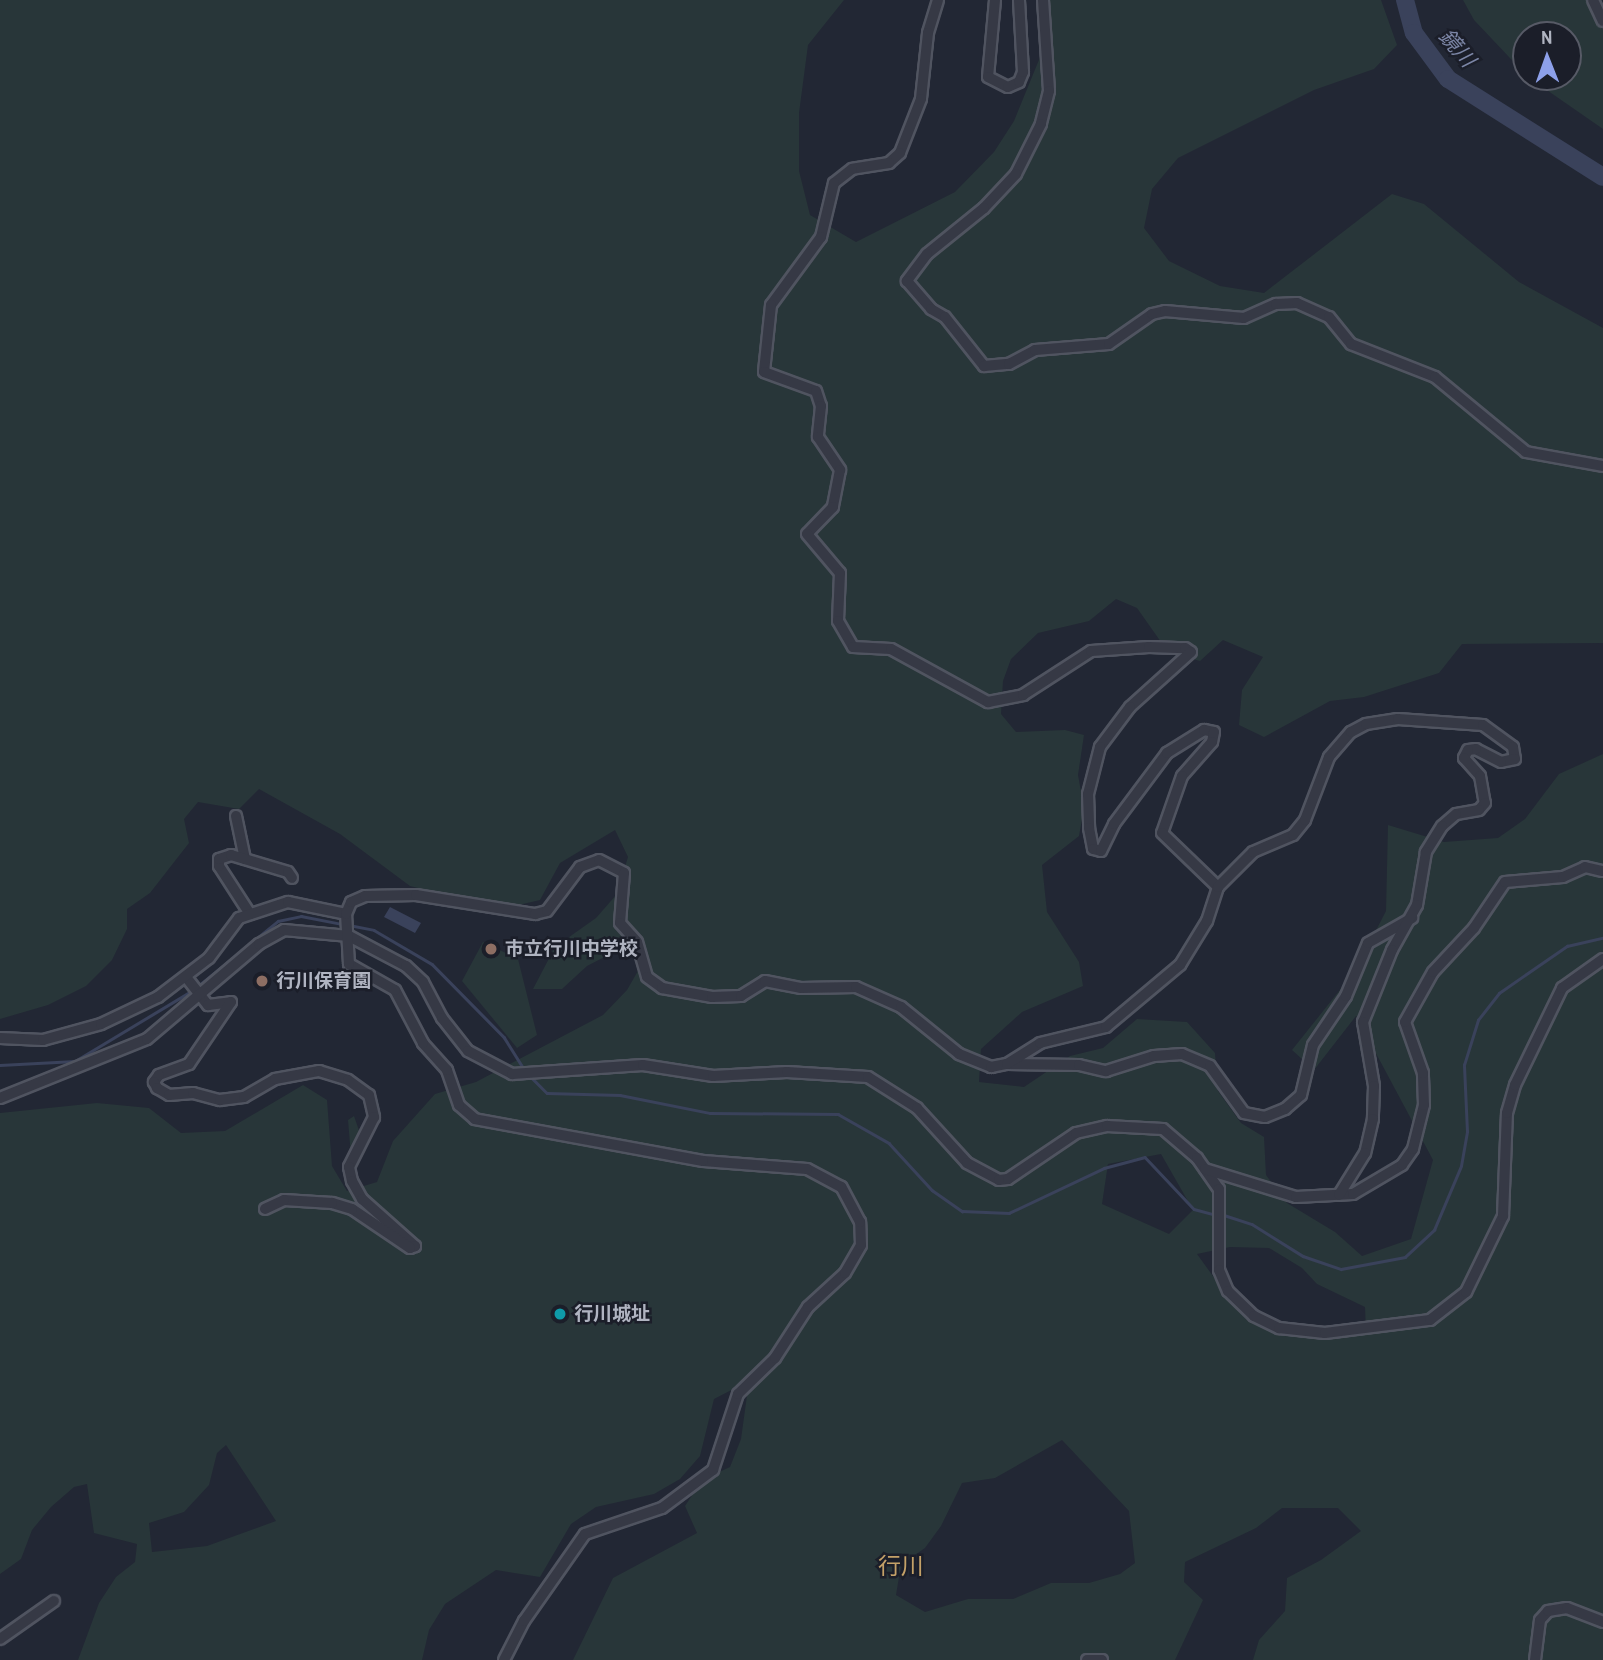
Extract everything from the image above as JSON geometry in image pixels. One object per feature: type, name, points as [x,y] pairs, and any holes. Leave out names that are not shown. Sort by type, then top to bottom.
[{"type":"street","points":[[938,0],[928,33],[921,99],[900,153],[889,163],[852,169],[834,183],[821,237],[771,304],[764,372],[816,391],[821,406],[818,437],[840,470],[833,507],[807,534],[840,573],[838,621],[853,647],[891,649],[988,702],[1023,695],[1091,651],[1149,647],[1185,648],[1191,652],[1130,707],[1100,747],[1088,794],[1089,828],[1093,849],[1101,851],[1114,824],[1167,753],[1204,730],[1214,732],[1212,742],[1182,776],[1162,832],[1218,887]]},
{"type":"street","points":[[995,0],[988,77],[1008,87],[1018,82],[1023,72],[1020,0]]},
{"type":"street","points":[[1043,0],[1049,91],[1041,124],[1016,174],[984,208],[927,254],[907,281],[930,309],[945,317],[984,366],[1009,363],[1035,349],[1109,344],[1152,314],[1165,311],[1244,318],[1276,304],[1297,303],[1329,317],[1351,344],[1435,377],[1526,452],[1603,466]]},
{"type":"street","points":[[1593,0],[1603,21]]},
{"type":"street","points":[[1007,1064],[1040,1043],[1106,1027],[1167,976],[1198,939],[1218,887],[1253,852],[1293,835],[1304,820],[1328,757],[1350,732],[1366,724],[1398,719],[1457,722],[1496,730],[1513,747],[1514,759],[1501,762],[1476,749],[1468,750],[1464,758],[1480,776],[1485,803],[1479,810],[1456,814],[1432,840],[1412,918],[1392,950],[1363,1022],[1374,1086],[1373,1119],[1365,1153],[1339,1195]]},
{"type":"street","points":[[236,816],[245,859]]},
{"type":"street","points":[[250,914],[219,866],[219,859],[231,855],[288,872],[292,878]]},
{"type":"street","points":[[504,1660],[524,1621],[585,1534],[662,1508],[713,1470],[738,1395],[775,1358],[808,1307],[845,1273],[861,1245],[860,1222],[841,1187],[807,1168],[703,1161],[475,1119],[459,1105],[447,1070],[423,1043],[400,996],[382,980],[349,964],[346,914],[351,902],[365,895],[416,895],[535,914],[547,911],[580,867],[599,860],[624,873],[620,923],[637,942],[648,977],[662,988],[712,997],[741,996],[765,981],[801,988],[856,987],[901,1007],[974,1063],[1079,1065],[1106,1071],[1154,1056],[1182,1054],[1210,1066],[1244,1113],[1265,1116],[1285,1109],[1301,1095],[1312,1045],[1346,996],[1368,943],[1412,918]]},
{"type":"street","points":[[1205,1169],[1296,1197],[1339,1195],[1377,1182],[1402,1165],[1413,1149],[1421,1127],[1423,1073],[1405,1022],[1433,972],[1474,928],[1494,895],[1515,880],[1563,877],[1585,867],[1603,871]]},
{"type":"street","points":[[0,1038],[43,1040],[101,1024],[158,997],[209,958],[233,922],[250,914],[288,902],[346,914]]},
{"type":"street","points":[[0,1098],[147,1039],[260,944],[284,930],[349,936],[406,966],[423,982],[442,1018],[468,1051],[512,1074],[643,1065],[713,1076],[853,1073],[893,1089],[967,1163],[999,1180],[1008,1179],[1076,1133],[1108,1126],[1163,1129],[1205,1169],[1219,1189],[1219,1270],[1228,1291],[1254,1316],[1279,1328],[1325,1333],[1409,1325],[1444,1314],[1472,1281],[1503,1216],[1507,1113],[1515,1085],[1562,988],[1603,959]]},
{"type":"street","points":[[187,977],[211,1006],[231,1002],[189,1064],[159,1075],[154,1082],[157,1088],[169,1094],[193,1093],[220,1100],[244,1097],[275,1079],[318,1071],[348,1080],[369,1095],[374,1117],[349,1167],[352,1181],[362,1199],[415,1246],[410,1248],[352,1209],[332,1203],[284,1200],[265,1209]]},
{"type":"street","points":[[0,1640],[54,1601]]},
{"type":"street","points":[[1535,1660],[1540,1620],[1548,1611],[1567,1608],[1603,1622]]},
{"type":"street","points":[[1087,1660],[1102,1660]]},
{"type":"shaded area","points":[[0,0],[844,0],[808,45],[799,113],[799,171],[810,215],[856,242],[955,192],[994,152],[1014,121],[1043,50],[1040,0],[1381,0],[1397,45],[1374,69],[1314,90],[1178,158],[1152,189],[1144,228],[1169,261],[1220,286],[1264,293],[1392,194],[1424,204],[1519,282],[1603,328],[1603,643],[1462,644],[1439,673],[1364,697],[1330,701],[1264,737],[1239,725],[1242,690],[1263,657],[1223,640],[1200,661],[1168,652],[1137,608],[1116,599],[1089,621],[1038,633],[1011,659],[1003,681],[1001,714],[1016,732],[1065,730],[1084,735],[1078,775],[1084,808],[1079,836],[1042,865],[1047,912],[1079,962],[1083,986],[1022,1012],[981,1049],[979,1082],[1024,1087],[1070,1056],[1103,1048],[1137,1019],[1187,1022],[1215,1053],[1218,1091],[1241,1123],[1264,1137],[1266,1175],[1287,1203],[1335,1232],[1362,1256],[1411,1239],[1433,1160],[1356,1016],[1314,1070],[1292,1050],[1355,971],[1386,911],[1388,825],[1444,842],[1498,838],[1525,819],[1559,774],[1603,754],[1603,1660],[1253,1660],[1259,1640],[1285,1611],[1287,1578],[1321,1560],[1361,1531],[1338,1508],[1282,1508],[1256,1528],[1185,1562],[1184,1582],[1203,1600],[1175,1660],[573,1660],[613,1578],[697,1533],[685,1506],[702,1480],[730,1467],[741,1439],[749,1381],[714,1399],[700,1456],[680,1479],[654,1494],[596,1507],[571,1524],[540,1577],[496,1570],[445,1604],[429,1630],[422,1660],[78,1660],[99,1603],[116,1577],[135,1562],[137,1544],[94,1533],[87,1484],[74,1487],[51,1507],[32,1530],[21,1559],[0,1574],[0,1113],[97,1103],[149,1108],[181,1133],[225,1131],[303,1085],[327,1100],[332,1166],[347,1191],[377,1182],[393,1141],[435,1094],[476,1082],[603,1015],[627,990],[643,962],[618,950],[587,966],[562,989],[533,989],[555,947],[596,918],[617,894],[628,857],[615,830],[560,863],[540,900],[501,909],[410,886],[340,834],[259,789],[239,809],[198,802],[184,819],[189,843],[150,893],[127,909],[127,929],[112,960],[86,986],[48,1005],[0,1019]],"holes":[[[1161,1154],[1193,1210],[1169,1234],[1102,1204],[1108,1164]],[[1230,1247],[1269,1248],[1302,1268],[1317,1284],[1365,1307],[1366,1334],[1330,1334],[1263,1317],[1223,1290],[1197,1254]],[[1062,1440],[1129,1511],[1135,1563],[1120,1574],[1089,1583],[1051,1583],[1013,1599],[968,1599],[925,1612],[896,1595],[901,1565],[925,1548],[941,1526],[962,1483],[995,1478]],[[226,1445],[276,1521],[207,1546],[152,1552],[149,1523],[184,1512],[209,1485],[217,1453]]]},
{"type":"shaded area","points":[[1463,0],[1587,0],[1603,12],[1603,129],[1548,91],[1582,91],[1582,21],[1512,21],[1512,60],[1474,20]]},
{"type":"shaded area","points":[[483,942],[518,959],[537,1035],[517,1048],[462,981]]},
{"type":"shaded area","points":[[354,1116],[362,1139],[351,1156],[348,1120]]},
{"type":"water","points":[[390,907],[421,923],[415,933],[384,917]]},
{"type":"waterway","name":"鏡川","points":[[1405,0],[1414,33],[1448,79],[1603,177]]},
{"type":"waterway","points":[[198,986],[278,921],[301,916],[342,924]]},
{"type":"waterway","points":[[349,925],[374,930],[432,964],[504,1037],[525,1070]]},
{"type":"waterway","points":[[1224,1215],[1252,1224],[1303,1256],[1341,1269],[1405,1257],[1434,1230],[1461,1166],[1467,1132],[1464,1065],[1478,1020],[1499,993],[1567,946],[1603,938]]},
{"type":"waterway","points":[[0,1065],[75,1061],[193,990]]},
{"type":"waterway","points":[[529,1075],[547,1093],[620,1095],[710,1113],[838,1114],[889,1143],[932,1190],[962,1211],[1009,1213],[1104,1168],[1145,1157],[1194,1209],[1217,1215]]},
{"type":"place","name":"市立行川中学校","points":[[491,949]]},
{"type":"place","name":"行川保育園","points":[[262,981]]},
{"type":"place","name":"行川城址","points":[[560,1314]]},
{"type":"district","name":"行川","points":[[901,1566]]}]
